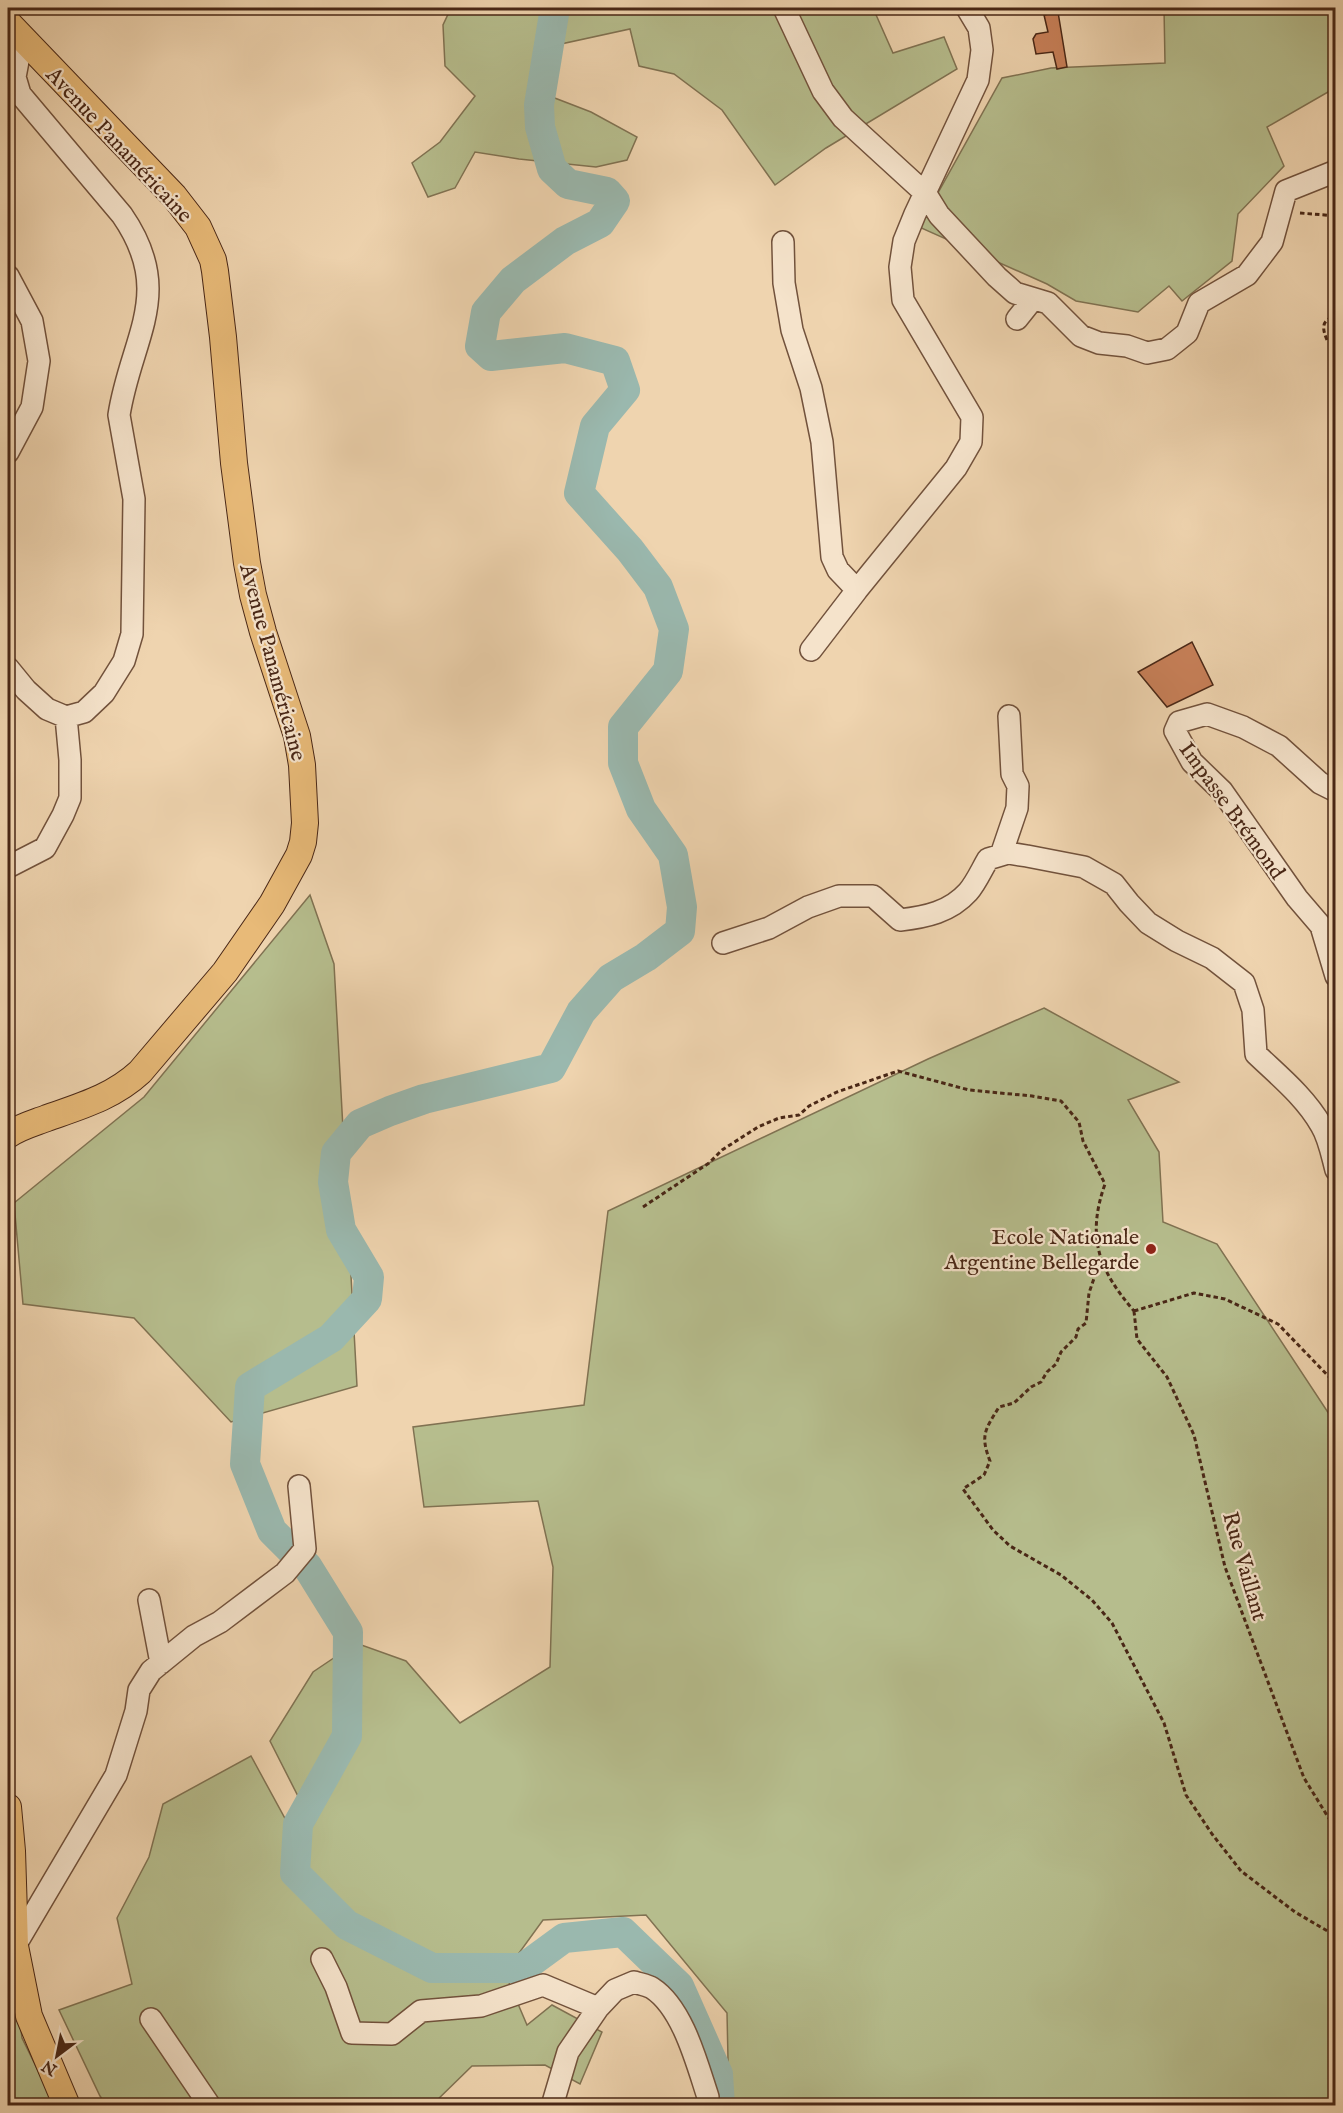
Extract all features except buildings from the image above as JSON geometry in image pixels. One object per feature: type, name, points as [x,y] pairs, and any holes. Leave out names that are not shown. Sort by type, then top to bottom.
[{"type":"main road","name":"Avenue Panaméricaine","points":[[8,1135],[36,1122],[105,1097],[126,1086],[140,1072],[225,972],[272,904],[299,855],[305,823],[302,765],[297,736],[263,632],[246,562],[234,463],[220,302],[213,260],[198,227],[174,196],[15,25]]},
{"type":"main road","points":[[8,1807],[15,1946],[29,2016],[67,2106]]},
{"type":"street","points":[[784,8],[823,91],[843,118],[926,194],[939,215],[984,265],[1015,293],[1048,303],[1081,336],[1099,343],[1126,346],[1147,353],[1167,349],[1187,333],[1199,303],[1247,275],[1272,242],[1286,191],[1335,171]]},
{"type":"street","points":[[811,650],[956,468],[971,442],[972,417],[903,300],[900,267],[904,241],[915,214],[978,80],[982,50],[981,39],[979,28],[967,8]]},
{"type":"street","points":[[8,668],[26,690],[47,709],[66,717],[84,712],[104,693],[124,661],[132,634],[134,499],[118,415],[141,336],[148,300],[148,274],[134,232],[20,94],[15,77],[15,25]]},
{"type":"street","points":[[783,242],[784,283],[792,330],[811,388],[822,442],[832,557],[838,570],[857,590]]},
{"type":"street","points":[[8,276],[32,321],[39,361],[32,407],[8,452]]},
{"type":"street","points":[[1017,319],[1033,299]]},
{"type":"street","name":"Impasse Brémond","points":[[1335,791],[1320,783],[1279,746],[1244,727],[1207,714],[1179,722],[1175,731],[1192,762],[1222,791],[1297,898],[1321,926],[1335,976]]},
{"type":"street","points":[[1001,855],[1017,808],[1018,786],[1012,774],[1009,716]]},
{"type":"street","points":[[8,867],[45,848],[70,798],[70,760],[66,717]]},
{"type":"street","points":[[723,943],[769,928],[808,907],[839,896],[873,896],[900,920],[923,917],[946,909],[969,891],[988,859],[1008,853],[1084,867],[1114,884],[1148,923],[1177,941],[1212,958],[1244,983],[1253,1010],[1256,1054],[1294,1090],[1321,1124],[1335,1170]]},
{"type":"street","points":[[15,1946],[116,1775],[136,1711],[139,1690],[151,1671],[194,1636],[220,1622],[285,1573],[305,1549],[299,1486]]},
{"type":"street","points":[[149,1600],[161,1663]]},
{"type":"street","points":[[322,1959],[336,1987],[352,2033],[393,2034],[421,2011],[481,2006],[543,1985],[598,2008]]},
{"type":"street","points":[[552,2106],[568,2052],[598,2008],[615,1990],[634,1982],[652,1988],[669,2004],[689,2038],[708,2097],[707,2106]]},
{"type":"street","points":[[152,2019],[210,2106]]},
{"type":"path","points":[[1281,207],[1306,215],[1335,216]]},
{"type":"path","points":[[1327,340],[1322,329],[1324,323],[1328,318],[1335,316]]},
{"type":"path","points":[[643,1207],[758,1127],[779,1118],[799,1115],[809,1106],[837,1092],[898,1071],[969,1090],[1061,1101],[1079,1122],[1083,1141],[1105,1184],[1100,1199],[1095,1241],[1116,1289],[1134,1311],[1194,1293],[1226,1299],[1278,1324],[1335,1384]]},
{"type":"path","points":[[1101,1258],[1089,1293],[1086,1323],[1078,1329],[1076,1336],[1041,1382],[1031,1387],[1014,1403],[999,1407],[985,1432],[985,1448],[990,1461],[984,1475],[963,1489],[993,1530],[1010,1546],[1062,1575],[1092,1600],[1112,1623],[1164,1723],[1186,1795],[1212,1834],[1241,1871],[1295,1912],[1335,1936]]},
{"type":"path","name":"Rue Vaillant","points":[[1134,1311],[1137,1339],[1167,1377],[1194,1435],[1225,1567],[1299,1767],[1335,1830]]},
{"type":"green space","points":[[451,8],[873,8],[893,53],[944,37],[957,69],[826,148],[775,185],[722,110],[674,74],[639,66],[630,29],[552,46],[534,90],[591,112],[637,137],[627,160],[596,167],[475,152],[455,188],[428,197],[412,163],[440,142],[475,96],[445,66],[443,25]]},
{"type":"green space","points":[[1164,8],[1335,8],[1335,88],[1267,127],[1284,166],[1238,214],[1232,261],[1182,301],[1169,286],[1138,312],[1076,301],[1047,284],[919,227],[1002,78],[1051,68],[1165,63]]},
{"type":"green space","points":[[310,895],[334,964],[357,1386],[231,1422],[134,1318],[23,1304],[14,1203],[144,1097]]},
{"type":"green space","points":[[1044,1008],[1179,1082],[1128,1100],[1159,1152],[1163,1222],[1217,1244],[1335,1423],[1335,2105],[729,2105],[727,2013],[646,1915],[543,1920],[514,1960],[433,1960],[353,1918],[305,1868],[307,1814],[270,1741],[313,1672],[356,1643],[406,1661],[460,1723],[550,1667],[553,1567],[538,1501],[424,1507],[413,1427],[584,1405],[608,1211],[928,1059]]},
{"type":"green space","points":[[251,1756],[288,1824],[286,1870],[345,1932],[441,1977],[507,1978],[527,2025],[552,2005],[602,2032],[580,2084],[545,2065],[472,2066],[432,2105],[107,2106],[59,2010],[132,1984],[117,1918],[149,1857],[163,1804]]},
{"type":"green space","points":[[8,1929],[22,2038],[55,2105],[8,2105]]},
{"type":"waterway","points":[[555,8],[539,105],[540,127],[552,169],[568,184],[607,192],[615,201],[600,223],[565,241],[513,280],[486,312],[480,346],[491,356],[565,348],[615,361],[625,390],[595,426],[579,493],[630,550],[658,587],[674,629],[668,671],[623,727],[623,763],[641,809],[673,855],[682,907],[680,931],[646,957],[611,978],[581,1012],[551,1068],[424,1099],[390,1111],[360,1124],[336,1153],[333,1182],[341,1230],[369,1277],[367,1299],[331,1338],[250,1387],[245,1464],[272,1531],[307,1566],[348,1632],[347,1736],[298,1824],[295,1873],[347,1925],[432,1968],[523,1968],[564,1938],[623,1932],[679,1986],[718,2074],[720,2106]]},
{"type":"place","name":"Ecole Nationale Argentine Bellegarde","points":[[1151,1249]]}]
